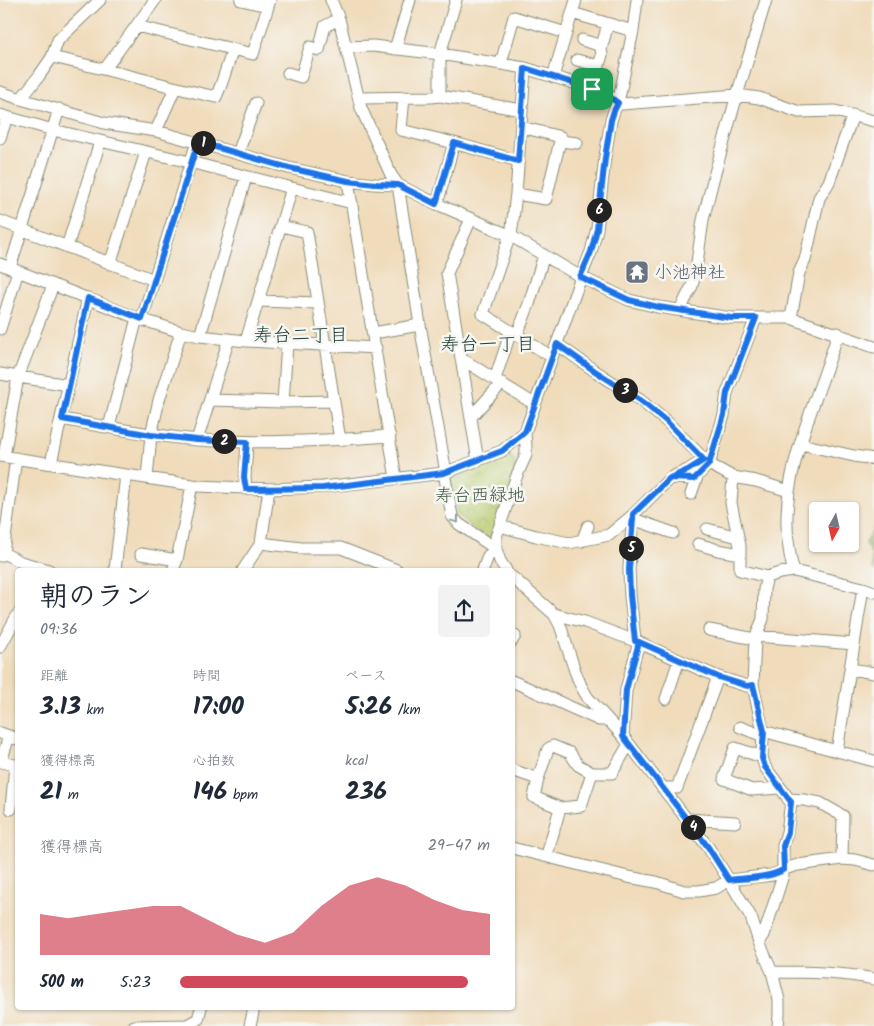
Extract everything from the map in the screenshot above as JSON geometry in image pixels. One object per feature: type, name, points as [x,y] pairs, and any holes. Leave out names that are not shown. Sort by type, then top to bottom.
[{"type":"street","points":[[21,99],[52,57],[58,40],[100,0]]},
{"type":"street","points":[[105,69],[155,0]]},
{"type":"street","points":[[136,26],[253,54],[269,3],[241,0]]},
{"type":"street","points":[[331,0],[339,20],[361,108],[392,176],[398,185],[452,516],[459,524],[496,549]]},
{"type":"street","points":[[396,49],[410,0]]},
{"type":"street","points":[[440,96],[440,54],[456,0]]},
{"type":"street","points":[[554,77],[576,0]]},
{"type":"street","points":[[505,568],[496,549],[496,537],[526,454],[525,432],[580,277],[591,252],[597,229],[611,120],[618,103],[633,31],[637,0]]},
{"type":"street","points":[[680,310],[692,286],[703,220],[737,95],[766,0]]},
{"type":"street","points":[[572,13],[633,31]]},
{"type":"street","points":[[501,64],[514,17],[566,32]]},
{"type":"street","points":[[288,73],[301,77],[310,47],[319,50],[325,26],[339,20]]},
{"type":"street","points":[[592,89],[602,55],[602,46],[608,24]]},
{"type":"street","points":[[582,40],[602,46]]},
{"type":"street","points":[[346,47],[373,46],[440,54],[525,68],[603,92],[622,104],[737,95],[759,98],[799,112],[835,111],[874,121]]},
{"type":"street","points":[[52,57],[216,97],[233,49]]},
{"type":"street","points":[[577,60],[599,66]]},
{"type":"street","points":[[525,68],[516,194],[511,235],[483,314],[552,357]]},
{"type":"street","points":[[156,131],[175,88]]},
{"type":"street","points":[[0,92],[104,123],[156,131],[289,168],[348,181],[398,185],[436,204],[511,235],[580,277],[629,300],[658,307],[731,318],[791,318],[874,346]]},
{"type":"street","points":[[359,98],[440,96],[522,110]]},
{"type":"street","points":[[404,97],[401,130],[518,161]]},
{"type":"street","points":[[238,153],[256,102]]},
{"type":"street","points":[[0,329],[10,268],[59,109]]},
{"type":"street","points":[[791,318],[799,274],[805,260],[819,198],[829,182],[853,115]]},
{"type":"street","points":[[0,138],[3,116],[100,142],[190,162],[352,203]]},
{"type":"street","points":[[516,194],[546,199],[562,137],[521,128]]},
{"type":"street","points":[[561,141],[577,144]]},
{"type":"street","points":[[67,247],[100,142]]},
{"type":"street","points":[[109,427],[140,318],[198,142]]},
{"type":"street","points":[[436,204],[454,143]]},
{"type":"street","points":[[110,264],[146,152]]},
{"type":"street","points":[[200,336],[246,177]]},
{"type":"street","points":[[348,181],[396,479]]},
{"type":"street","points":[[246,341],[292,188]]},
{"type":"street","points":[[471,218],[447,273],[478,461]]},
{"type":"street","points":[[0,221],[154,280]]},
{"type":"street","points":[[281,226],[308,232],[340,440]]},
{"type":"street","points":[[471,417],[498,381],[514,333],[529,304],[544,255]]},
{"type":"street","points":[[10,268],[181,332],[246,341],[376,348]]},
{"type":"street","points":[[53,285],[18,378],[2,456],[192,485],[246,489],[323,488],[445,473],[502,451],[525,432]]},
{"type":"street","points":[[52,464],[88,298]]},
{"type":"street","points":[[258,302],[318,303]]},
{"type":"street","points":[[691,494],[697,477],[706,462],[724,415],[727,393],[756,318]]},
{"type":"street","points":[[373,333],[420,326]]},
{"type":"street","points":[[147,478],[151,435],[158,400],[181,332]]},
{"type":"street","points":[[794,571],[788,540],[789,490],[800,444],[838,333]]},
{"type":"street","points":[[197,440],[229,339]]},
{"type":"street","points":[[283,402],[287,344]]},
{"type":"street","points":[[557,344],[640,400],[666,421],[706,462],[733,477],[756,480],[789,490]]},
{"type":"street","points":[[462,359],[535,404]]},
{"type":"street","points":[[0,374],[69,385]]},
{"type":"street","points":[[210,400],[334,401]]},
{"type":"street","points":[[62,419],[151,435],[197,440],[287,442],[390,436]]},
{"type":"street","points":[[246,489],[244,477],[247,442]]},
{"type":"street","points":[[510,444],[521,465]]},
{"type":"street","points":[[800,444],[874,459]]},
{"type":"street","points":[[16,458],[1,554],[38,568]]},
{"type":"street","points":[[500,526],[569,543],[609,535],[633,517],[670,478],[706,462]]},
{"type":"street","points":[[116,568],[126,475]]},
{"type":"street","points":[[670,478],[694,479],[697,477]]},
{"type":"street","points":[[733,477],[731,503],[738,537],[740,570],[767,578],[780,573],[794,571],[868,590],[854,644],[837,751]]},
{"type":"street","points":[[141,554],[175,565],[192,485]]},
{"type":"street","points":[[244,568],[261,543],[269,489]]},
{"type":"street","points":[[633,517],[673,533]]},
{"type":"street","points":[[592,773],[581,806],[560,808],[534,797],[548,749],[553,746],[570,754],[578,765],[592,773],[612,774],[626,740],[626,690],[637,642],[630,595],[629,569],[633,517]]},
{"type":"street","points":[[582,541],[588,526]]},
{"type":"street","points":[[707,529],[738,537]]},
{"type":"street","points":[[261,543],[302,548],[341,548],[392,568]]},
{"type":"street","points":[[698,544],[740,554]]},
{"type":"street","points":[[484,568],[488,556],[496,549]]},
{"type":"street","points":[[759,942],[764,935],[783,875],[783,846],[788,832],[791,802],[765,767],[762,758],[763,733],[753,685],[755,638],[763,619],[764,589],[767,578]]},
{"type":"street","points":[[515,580],[554,614],[560,625],[575,672],[588,698],[626,740],[708,847],[751,917],[772,972],[779,1000],[778,1026]]},
{"type":"street","points":[[554,614],[585,622],[718,677],[747,686],[753,685]]},
{"type":"street","points":[[713,634],[854,644]]},
{"type":"street","points":[[0,646],[12,635]]},
{"type":"street","points":[[666,700],[679,660]]},
{"type":"street","points":[[851,669],[874,673]]},
{"type":"street","points":[[662,788],[677,788],[718,677]]},
{"type":"street","points":[[515,682],[599,720],[607,720]]},
{"type":"street","points":[[740,728],[874,761]]},
{"type":"street","points":[[9,736],[1,762],[15,765]]},
{"type":"street","points":[[762,758],[735,748],[724,779],[752,790],[780,788]]},
{"type":"street","points":[[515,771],[538,779]]},
{"type":"street","points":[[0,804],[14,811],[15,788]]},
{"type":"street","points":[[788,799],[820,803],[843,816],[842,859]]},
{"type":"street","points":[[547,856],[560,808]]},
{"type":"street","points":[[686,819],[731,824]]},
{"type":"street","points":[[515,849],[628,877],[656,882],[684,891],[716,888],[729,880],[772,874],[798,865],[842,859],[874,865]]},
{"type":"street","points":[[772,972],[851,974],[874,979]]},
{"type":"street","points":[[134,1026],[187,1025],[198,1019],[201,1010]]},
{"type":"street","points":[[250,1026],[254,1010]]},
{"type":"green space","name":"寿台西緑地","points":[[510,455],[514,461],[515,470],[490,540],[472,528],[457,514],[451,478]]},
{"type":"green space","points":[[874,527],[873,571],[871,553],[865,544]]},
{"type":"place","name":"小池神社","points":[[637,272]]},
{"type":"district","name":"寿台二丁目","points":[[301,334]]},
{"type":"district","name":"寿台一丁目","points":[[488,343]]},
{"type":"route","points":[[592,89],[525,68],[518,161],[454,143],[436,204],[398,185],[348,181],[289,168],[198,142],[190,162],[142,319],[88,298],[62,419],[151,435],[197,440],[247,442],[244,477],[246,489],[323,488],[444,473],[502,451],[525,432],[557,344],[640,400],[666,421],[704,460],[670,478],[633,514],[629,569],[630,595],[635,641],[639,642],[626,690],[623,736],[708,847],[729,880],[772,874],[784,869],[783,846],[788,832],[791,802],[765,767],[762,758],[764,731],[753,685],[747,686],[718,677],[639,642],[635,641],[629,569],[633,519],[633,514],[670,478],[694,479],[709,464],[724,415],[731,380],[756,318],[731,318],[658,307],[629,300],[580,277],[591,252],[597,229],[611,120],[618,103],[603,92],[592,89]]}]
